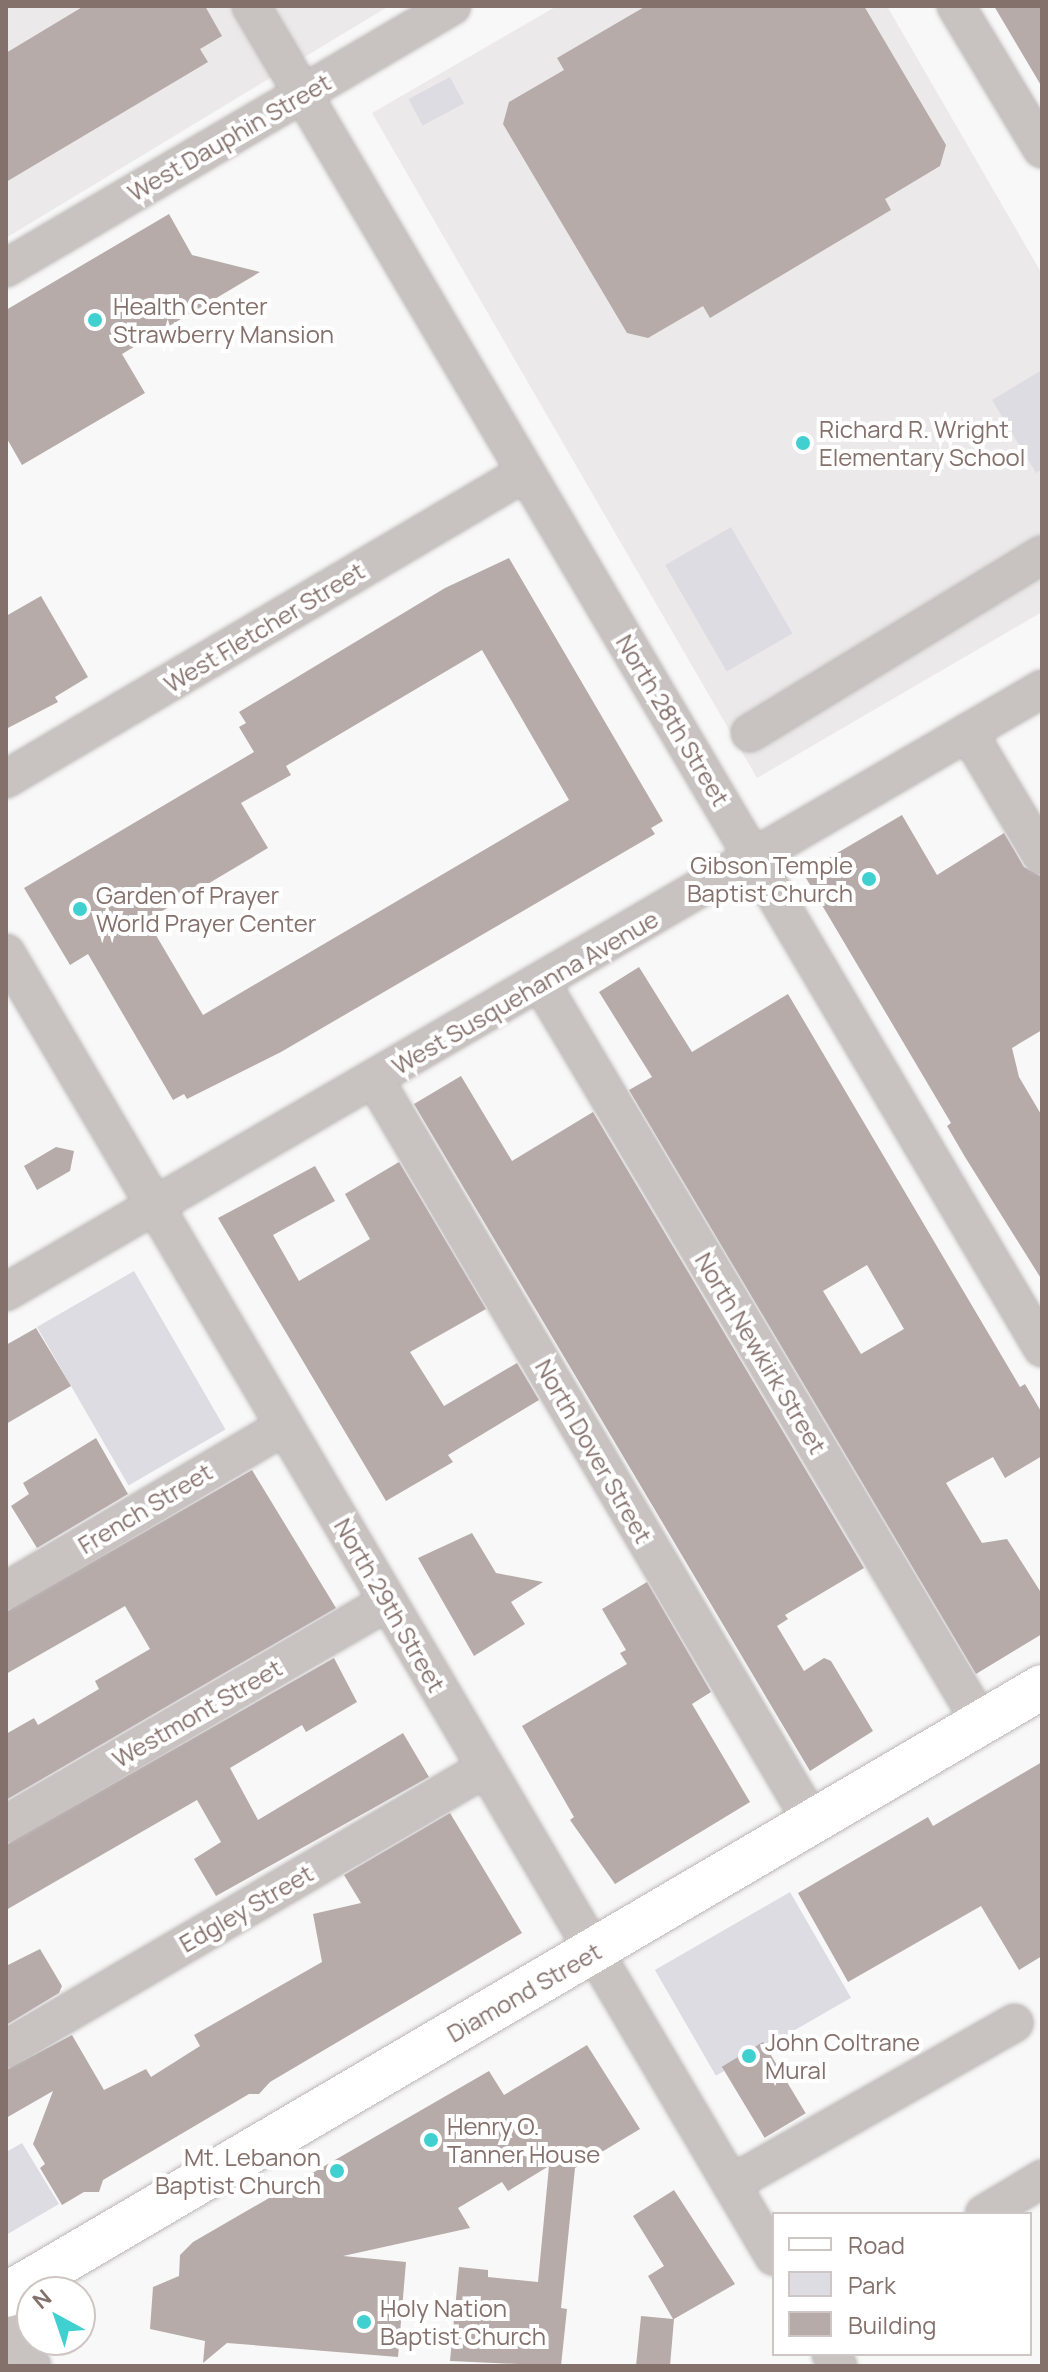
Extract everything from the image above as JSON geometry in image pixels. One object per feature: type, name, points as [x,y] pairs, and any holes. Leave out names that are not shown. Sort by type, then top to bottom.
[{"type":"main road","name":"Diamond Street","points":[[6,2295],[1042,1687]]},
{"type":"street","name":"West Dauphin Street","points":[[6,268],[452,6]]},
{"type":"street","points":[[956,6],[1042,149]]},
{"type":"street","name":"North 28th Street","points":[[260,9],[303,93],[523,474],[756,856],[1042,1348]]},
{"type":"street","name":"West Fletcher Street","points":[[6,779],[523,474]]},
{"type":"street","points":[[750,733],[1042,555]]},
{"type":"street","name":"West Susquehanna Avenue","points":[[6,1292],[1042,689]]},
{"type":"street","points":[[968,732],[1042,856]]},
{"type":"street","name":"North 29th Street","points":[[6,953],[772,2254]]},
{"type":"street","name":"North Newkirk Street","points":[[541,983],[981,1723]]},
{"type":"street","name":"North Dover Street","points":[[375,1080],[812,1822]]},
{"type":"street","name":"French Street","points":[[6,1591],[285,1426]]},
{"type":"street","name":"Westmont Street","points":[[6,1824],[388,1602]]},
{"type":"street","name":"Edgley Street","points":[[6,2049],[486,1768]]},
{"type":"street","points":[[731,2184],[1014,2023]]},
{"type":"street","points":[[987,2212],[1042,2179]]},
{"type":"street","points":[[6,2324],[32,2366]]},
{"type":"shaded area","points":[[6,6],[389,6],[6,238]]},
{"type":"shaded area","name":"Richard R. Wright Elementary School","points":[[557,6],[887,6],[1042,274],[1042,612],[757,778],[372,113]]},
{"type":"green space","points":[[450,77],[464,103],[423,126],[409,99]]},
{"type":"green space","points":[[1042,370],[1042,469],[1036,473],[992,400]]},
{"type":"green space","points":[[731,527],[792,634],[727,672],[665,565]]},
{"type":"green space","points":[[134,1271],[226,1429],[129,1485],[37,1327]]},
{"type":"green space","points":[[790,1892],[851,1998],[716,2076],[655,1970]]},
{"type":"green space","points":[[22,2143],[59,2204],[6,2235],[6,2152]]},
{"type":"building","points":[[84,6],[205,6],[222,36],[200,49],[208,62],[6,182],[6,53]]},
{"type":"building","points":[[646,6],[864,6],[946,145],[940,166],[885,199],[891,210],[710,318],[703,306],[648,338],[627,333],[503,124],[509,102],[564,70],[557,58]]},
{"type":"building","points":[[994,6],[1042,6],[1042,87]]},
{"type":"building","points":[[169,214],[192,255],[260,272],[122,354],[145,393],[22,465],[6,437],[6,310]]},
{"type":"building","points":[[509,558],[663,821],[651,828],[655,834],[281,1052],[187,1099],[184,1094],[173,1100],[88,954],[70,965],[24,888],[254,752],[239,727],[246,723],[239,712],[445,588]],"holes":[[[482,650],[569,800],[203,1015],[147,920],[268,848],[241,803],[291,775],[286,766]]]},
{"type":"building","points":[[41,596],[88,677],[55,697],[58,702],[6,729],[6,616]]},
{"type":"building","points":[[902,815],[937,875],[1004,833],[1024,867],[1042,877],[1042,1030],[1012,1048],[1019,1077],[1042,1116],[1042,1280],[965,1157],[947,1126],[951,1123],[803,873]]},
{"type":"building","points":[[639,967],[692,1052],[788,994],[1020,1387],[1025,1384],[1042,1413],[1042,1456],[1005,1478],[993,1457],[946,1483],[982,1543],[1007,1539],[1042,1594],[1042,1634],[976,1674],[629,1090],[652,1077],[599,992]],"holes":[[[867,1265],[904,1329],[861,1354],[823,1291]]]},
{"type":"building","points":[[461,1076],[512,1161],[593,1112],[864,1568],[785,1615],[788,1619],[777,1626],[804,1671],[824,1658],[831,1661],[873,1731],[810,1771],[414,1104]]},
{"type":"building","points":[[56,1147],[74,1151],[70,1171],[37,1190],[24,1166]]},
{"type":"building","points":[[399,1162],[486,1309],[410,1352],[444,1406],[517,1363],[539,1400],[448,1455],[453,1462],[386,1501],[218,1218],[315,1166],[335,1201],[273,1235],[299,1281],[370,1239],[345,1194]]},
{"type":"building","points":[[36,1328],[71,1386],[6,1424],[6,1345]]},
{"type":"building","points":[[96,1438],[128,1494],[37,1548],[11,1506],[29,1494],[23,1483]]},
{"type":"building","points":[[252,1470],[336,1608],[6,1800],[6,1734],[34,1718],[38,1725],[99,1689],[95,1681],[150,1649],[125,1606],[6,1674],[6,1612]]},
{"type":"building","points":[[472,1533],[496,1573],[543,1582],[511,1602],[525,1624],[474,1656],[418,1558]]},
{"type":"building","points":[[647,1582],[711,1692],[692,1704],[750,1802],[615,1884],[570,1820],[574,1817],[522,1726],[627,1664],[620,1653],[626,1650],[602,1609]]},
{"type":"building","points":[[334,1658],[357,1702],[306,1732],[302,1725],[230,1768],[258,1820],[403,1733],[429,1777],[216,1896],[194,1859],[221,1842],[197,1800],[6,1910],[6,1845]]},
{"type":"building","points":[[1042,1762],[1042,1956],[1019,1970],[981,1906],[848,1982],[798,1893],[928,1817],[933,1826]]},
{"type":"building","points":[[450,1813],[522,1933],[270,2082],[259,2094],[249,2094],[103,2180],[99,2192],[84,2192],[62,2205],[40,2168],[45,2164],[33,2144],[53,2091],[6,2118],[6,2070],[72,2035],[104,2090],[146,2069],[151,2077],[200,2046],[194,2035],[322,1962],[313,1914],[361,1903],[344,1875]]},
{"type":"building","points":[[40,1949],[62,1986],[59,1993],[6,2025],[6,1966]]},
{"type":"building","points":[[763,2042],[806,2113],[765,2138],[722,2067]]},
{"type":"building","points":[[587,2045],[640,2129],[575,2168],[561,2308],[567,2309],[561,2366],[450,2361],[459,2267],[488,2270],[488,2277],[538,2282],[549,2166],[508,2191],[502,2182],[458,2208],[470,2228],[343,2256],[406,2262],[398,2357],[227,2343],[203,2363],[205,2341],[150,2329],[153,2287],[179,2276],[180,2255],[193,2242],[489,2071],[504,2095]]},
{"type":"building","points":[[674,2190],[735,2284],[674,2319],[670,2366],[636,2366],[641,2316],[673,2319],[648,2276],[664,2266],[633,2216]]},
{"type":"place","name":"Health Center Strawberry Mansion","points":[[95,320]]},
{"type":"place","name":"Richard R. Wright Elementary School","points":[[803,443]]},
{"type":"place","name":"Gibson Temple Baptist Church","points":[[869,879]]},
{"type":"place","name":"Garden of Prayer World Prayer Center","points":[[80,909]]},
{"type":"place","name":"John Coltrane Mural","points":[[749,2056]]},
{"type":"place","name":"Henry O. Tanner House","points":[[431,2140]]},
{"type":"place","name":"Mt. Lebanon Baptist Church","points":[[337,2171]]},
{"type":"place","name":"Holy Nation Baptist Church","points":[[364,2322]]}]
